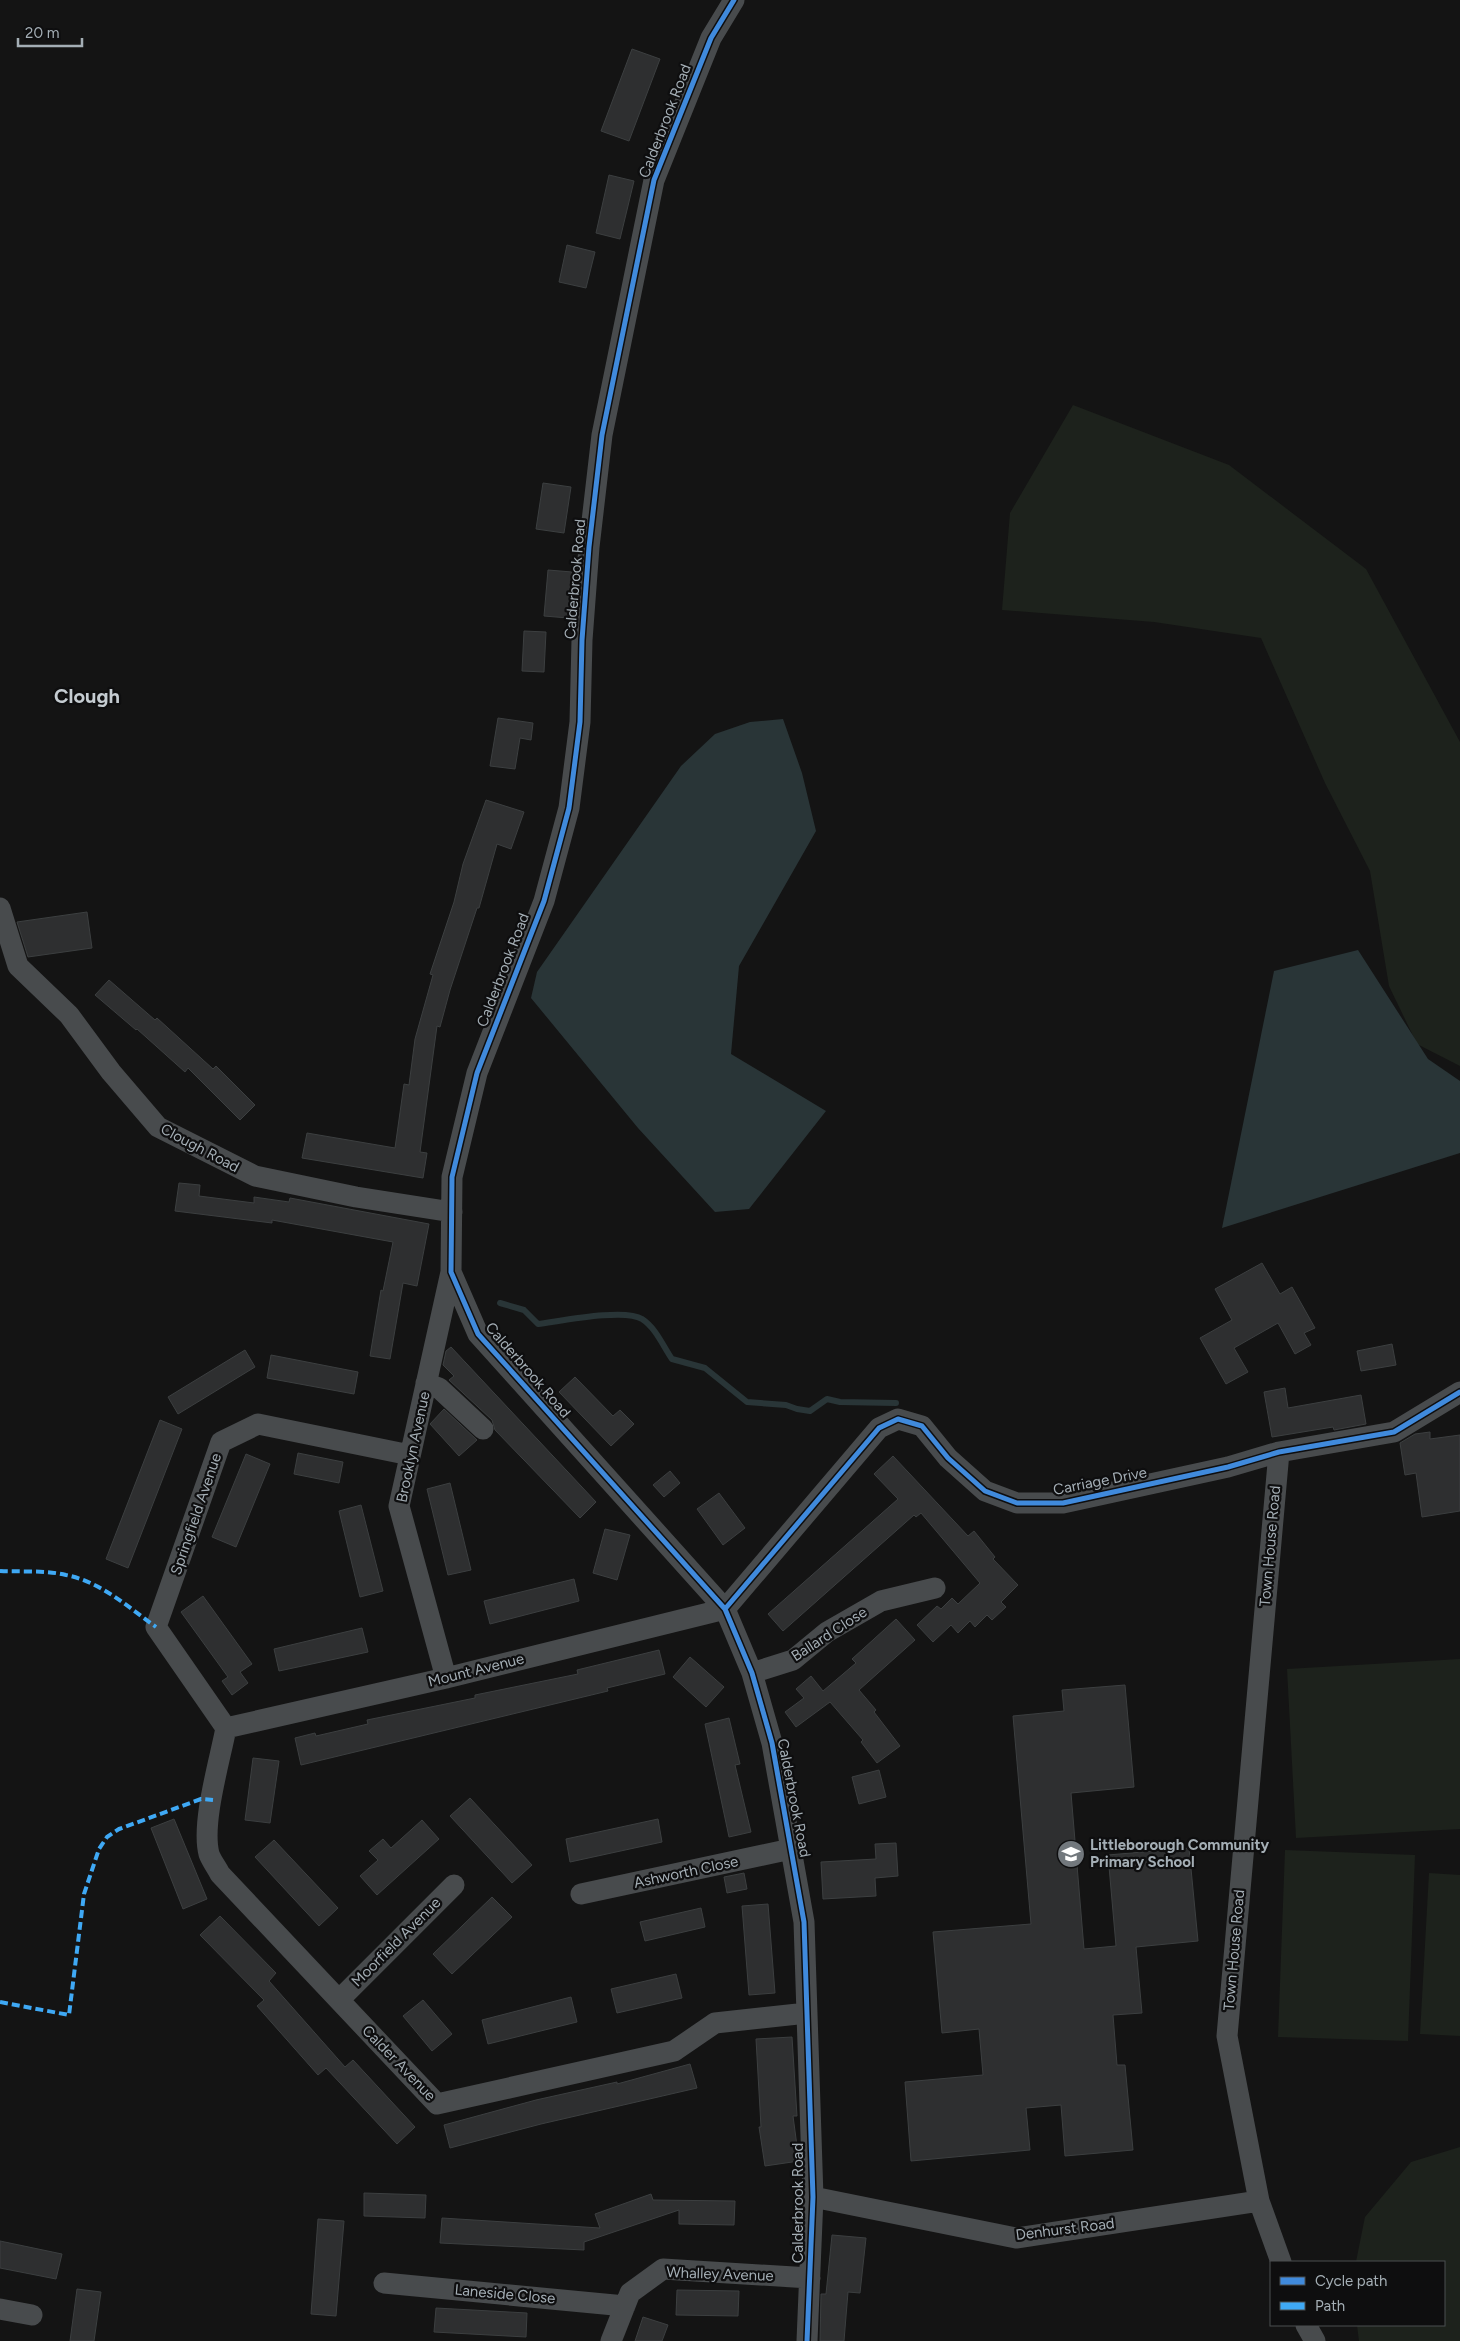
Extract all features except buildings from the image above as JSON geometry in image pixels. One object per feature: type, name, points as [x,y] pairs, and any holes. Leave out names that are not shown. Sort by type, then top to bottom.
[{"type":"street","name":"Calderbrook Road","points":[[734,0],[711,38],[654,180],[602,435],[589,547],[582,640],[580,722],[569,808],[544,901],[477,1073],[452,1177],[451,1272],[478,1334],[725,1609],[752,1673],[772,1743],[804,1922],[813,2197],[807,2341]]},
{"type":"street","name":"Clough Road","points":[[0,908],[18,966],[70,1015],[111,1072],[158,1127],[256,1176],[356,1197],[452,1212]]},
{"type":"street","name":"Brooklyn Avenue","points":[[446,1678],[399,1506],[451,1272]]},
{"type":"street","points":[[426,1383],[439,1388],[483,1429]]},
{"type":"street","name":"Carriage Drive","points":[[725,1609],[879,1428],[898,1419],[922,1426],[948,1458],[986,1491],[1016,1503],[1063,1503],[1228,1467],[1278,1452],[1394,1432],[1460,1392]]},
{"type":"street","name":"Springfield Avenue","points":[[226,1728],[156,1627],[221,1442],[258,1424],[410,1455]]},
{"type":"street","name":"Town House Road","points":[[1278,1452],[1227,2036],[1259,2201],[1281,2261]]},
{"type":"street","name":"Ballard Close","points":[[752,1673],[792,1660],[827,1632],[881,1602],[935,1588]]},
{"type":"street","name":"Mount Avenue","points":[[226,1728],[446,1678],[725,1609]]},
{"type":"street","name":"Calder Avenue","points":[[226,1728],[210,1812],[207,1838],[209,1855],[220,1874],[437,2104],[674,2051],[715,2022],[807,2013]]},
{"type":"street","name":"Ashworth Close","points":[[581,1894],[791,1849]]},
{"type":"street","name":"Moorfield Avenue","points":[[338,2000],[454,1885]]},
{"type":"street","name":"Denhurst Road","points":[[813,2197],[1016,2238],[1259,2201]]},
{"type":"street","name":"Whalley Avenue","points":[[611,2341],[630,2293],[663,2269],[810,2278]]},
{"type":"street","name":"Laneside Close","points":[[384,2283],[625,2306]]},
{"type":"street","points":[[0,2310],[32,2315]]},
{"type":"street","points":[[1306,2326],[1314,2341]]},
{"type":"shaded area","points":[[1073,405],[1229,465],[1366,569],[1460,742],[1460,1066],[1417,1044],[1389,986],[1370,871],[1325,783],[1261,638],[1154,622],[1002,610],[1010,513]]},
{"type":"shaded area","points":[[783,719],[802,773],[816,831],[739,966],[731,1054],[826,1111],[749,1209],[715,1212],[638,1128],[531,998],[537,972],[681,766],[715,734],[750,722]]},
{"type":"shaded area","points":[[1358,950],[1428,1059],[1460,1081],[1460,1153],[1222,1228],[1274,971]]},
{"type":"shaded area","points":[[1460,1659],[1460,1829],[1296,1838],[1287,1669]]},
{"type":"shaded area","points":[[1285,1850],[1415,1855],[1408,2041],[1278,2037]]},
{"type":"shaded area","points":[[1429,1873],[1460,1875],[1460,2036],[1420,2034]]},
{"type":"shaded area","points":[[1460,2147],[1460,2341],[1359,2341],[1357,2326],[1445,2326],[1445,2261],[1356,2261],[1365,2217],[1411,2162]]},
{"type":"waterway","points":[[500,1303],[524,1310],[538,1324],[608,1315],[634,1316],[642,1319],[655,1332],[672,1359],[705,1368],[747,1402],[786,1405],[810,1411],[827,1399],[840,1402],[896,1403]]},
{"type":"marked path","points":[[0,1571],[50,1572],[79,1578],[114,1596],[156,1627]]},
{"type":"marked path","points":[[0,2002],[69,2015],[84,1894],[99,1849],[107,1837],[119,1829],[201,1799],[213,1800]]},
{"type":"cycle path","points":[[734,0],[711,38],[654,180],[602,435],[589,547],[582,640],[580,722],[569,808],[544,901],[477,1073],[452,1177],[451,1272],[478,1334],[725,1609],[752,1673],[772,1743],[804,1922],[813,2197],[807,2341]]},
{"type":"cycle path","points":[[725,1609],[879,1428],[898,1419],[922,1426],[948,1458],[985,1491],[1017,1503],[1063,1503],[1228,1467],[1279,1452],[1394,1432],[1460,1392]]},
{"type":"place","name":"Littleborough Community Primary School","points":[[1071,1854]]},
{"type":"district","name":"Clough","points":[[87,696]]}]
